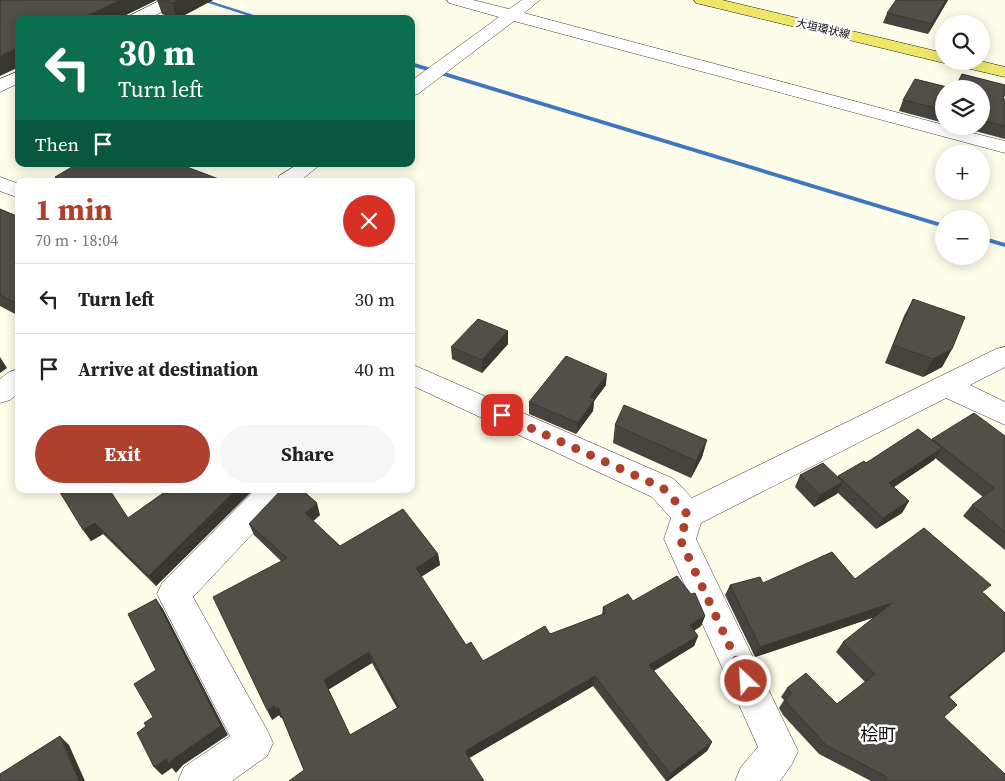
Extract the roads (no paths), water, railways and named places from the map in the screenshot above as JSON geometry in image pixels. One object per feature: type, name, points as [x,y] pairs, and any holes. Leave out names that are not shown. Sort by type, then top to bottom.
[{"type":"main road","name":"大垣環状線","points":[[702,0],[935,56]]},
{"type":"main road","points":[[990,68],[1005,72]]},
{"type":"street","points":[[143,15],[173,0]]},
{"type":"street","points":[[455,0],[1005,147]]},
{"type":"street","points":[[415,87],[532,0]]},
{"type":"street","points":[[0,86],[15,78]]},
{"type":"street","points":[[291,178],[307,167]]},
{"type":"street","points":[[0,183],[15,190]]},
{"type":"street","points":[[755,781],[779,751],[680,539],[688,515],[1005,356]]},
{"type":"street","points":[[415,376],[663,488],[688,515]]},
{"type":"street","points":[[0,393],[15,382]]},
{"type":"street","points":[[947,386],[1005,414]]},
{"type":"street","points":[[198,781],[254,743],[174,594],[271,493]]},
{"type":"waterway","points":[[202,0],[251,15]]},
{"type":"waterway","points":[[415,65],[935,223]]},
{"type":"waterway","points":[[990,241],[1005,245]]},
{"type":"district","name":"桧町","points":[[878,734]]}]
